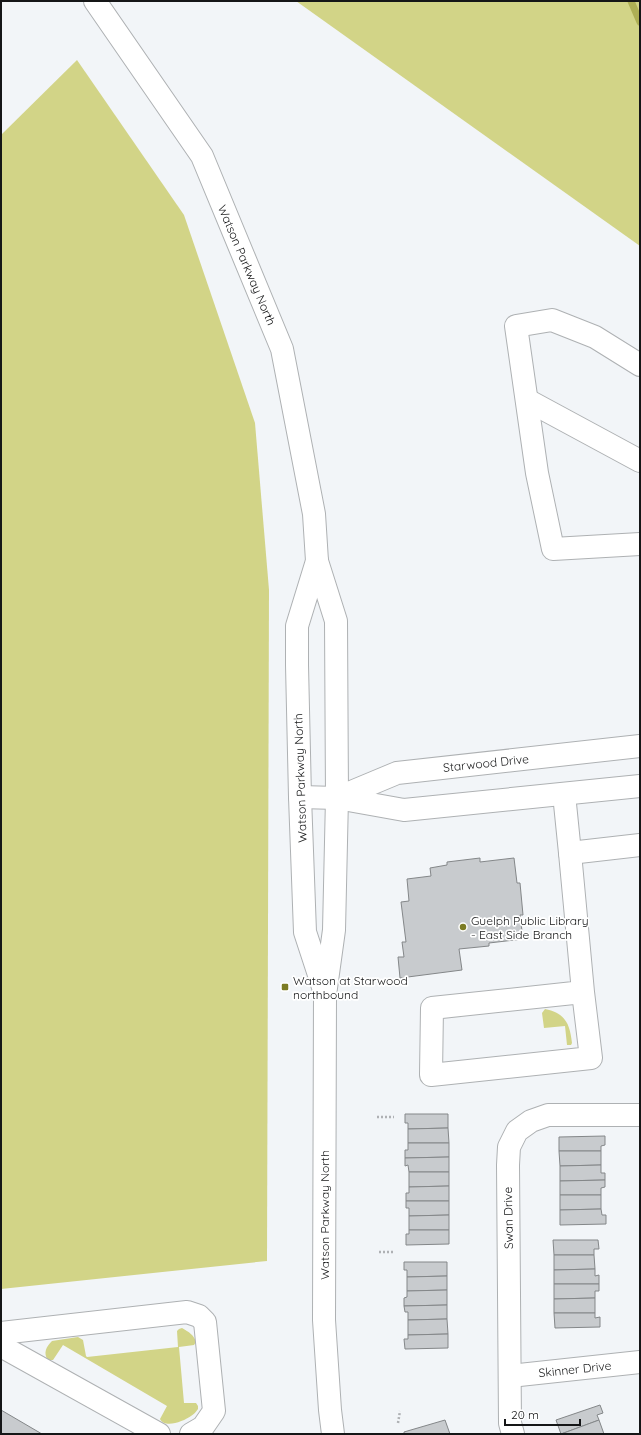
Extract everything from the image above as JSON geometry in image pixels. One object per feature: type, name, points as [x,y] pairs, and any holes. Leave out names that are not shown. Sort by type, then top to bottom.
[{"type":"main road","name":"Watson Parkway North","points":[[95,1],[202,156],[282,349],[314,514],[317,561],[336,621],[337,798],[334,930],[326,995],[324,1320],[333,1434]]},
{"type":"main road","points":[[640,365],[595,337],[552,320],[516,326],[536,473],[553,549],[640,544]]},
{"type":"main road","points":[[527,400],[640,460]]},
{"type":"main road","name":"Watson Parkway North","points":[[317,561],[297,626],[300,797],[305,932],[326,995]]},
{"type":"main road","name":"Starwood Drive","points":[[337,798],[397,773],[640,746]]},
{"type":"main road","name":"Starwood Drive","points":[[300,797],[337,798],[404,810],[640,786]]},
{"type":"main road","points":[[564,794],[583,992],[591,1058],[431,1075],[432,1008],[583,992]]},
{"type":"main road","points":[[570,853],[640,845]]},
{"type":"main road","name":"Swan Drive","points":[[513,1434],[510,1424],[509,1147],[517,1131],[531,1120],[548,1116],[640,1115]]},
{"type":"main road","points":[[1,1333],[187,1312],[199,1316],[205,1322],[214,1411],[203,1427],[191,1434]]},
{"type":"main road","points":[[1,1346],[159,1434]]},
{"type":"main road","name":"Skinner Drive","points":[[510,1376],[640,1362]]},
{"type":"path","points":[[377,1117],[394,1117]]},
{"type":"path","points":[[379,1252],[395,1252]]},
{"type":"path","points":[[398,1423],[400,1411]]},
{"type":"green space","points":[[296,1],[640,1],[640,246]]},
{"type":"green space","points":[[77,60],[184,215],[255,423],[269,590],[267,1261],[1,1289],[1,135]]},
{"type":"green space","points":[[545,1009],[558,1013],[566,1021],[570,1031],[571,1045],[567,1045],[565,1026],[544,1028],[542,1013]]},
{"type":"green space","points":[[182,1328],[194,1337],[196,1342],[194,1345],[179,1347],[184,1403],[196,1403],[198,1409],[188,1418],[170,1424],[162,1422],[160,1419],[167,1406],[63,1345],[53,1360],[48,1360],[45,1352],[52,1341],[78,1337],[83,1340],[87,1357],[178,1347],[177,1331]]},
{"type":"building","name":"Guelph Public Library - East Side Branch","points":[[480,858],[480,862],[514,858],[517,883],[520,883],[523,915],[520,915],[523,939],[489,943],[489,946],[459,949],[462,970],[400,978],[398,957],[404,957],[402,942],[406,942],[401,902],[409,901],[407,879],[431,876],[430,868],[447,865],[447,862]]},
{"type":"building","points":[[405,1114],[448,1114],[448,1128],[408,1129],[408,1123],[405,1123]]},
{"type":"building","points":[[448,1128],[449,1143],[408,1143],[408,1129]]},
{"type":"building","points":[[605,1136],[605,1145],[601,1146],[601,1151],[559,1151],[559,1137]]},
{"type":"building","points":[[408,1143],[449,1143],[449,1157],[405,1158],[405,1150],[408,1150]]},
{"type":"building","points":[[559,1151],[601,1151],[601,1165],[560,1166]]},
{"type":"building","points":[[449,1157],[449,1172],[409,1172],[408,1165],[405,1166],[405,1158]]},
{"type":"building","points":[[601,1165],[601,1173],[605,1173],[605,1180],[560,1181],[560,1166]]},
{"type":"building","points":[[409,1172],[449,1172],[449,1186],[409,1187]]},
{"type":"building","points":[[605,1180],[605,1187],[601,1188],[601,1195],[560,1195],[560,1181]]},
{"type":"building","points":[[449,1186],[449,1201],[406,1201],[406,1193],[409,1193],[409,1187]]},
{"type":"building","points":[[560,1195],[601,1195],[601,1209],[560,1210]]},
{"type":"building","points":[[406,1201],[449,1201],[449,1215],[409,1216],[409,1208],[406,1208]]},
{"type":"building","points":[[601,1209],[602,1215],[606,1215],[606,1224],[560,1225],[560,1210]]},
{"type":"building","points":[[449,1215],[449,1230],[409,1230],[409,1216]]},
{"type":"building","points":[[409,1230],[449,1230],[449,1244],[406,1245],[406,1234],[409,1234]]},
{"type":"building","points":[[553,1240],[598,1240],[599,1249],[594,1249],[594,1255],[554,1255]]},
{"type":"building","points":[[554,1255],[594,1255],[595,1269],[554,1270]]},
{"type":"building","points":[[404,1262],[447,1262],[447,1276],[407,1277],[407,1270],[404,1270]]},
{"type":"building","points":[[595,1269],[595,1276],[599,1275],[599,1284],[554,1284],[554,1270]]},
{"type":"building","points":[[447,1276],[447,1290],[407,1291],[407,1277]]},
{"type":"building","points":[[554,1284],[599,1284],[599,1291],[595,1291],[595,1298],[554,1299]]},
{"type":"building","points":[[447,1290],[447,1305],[404,1306],[404,1298],[407,1297],[407,1291]]},
{"type":"building","points":[[595,1298],[595,1313],[554,1313],[554,1299]]},
{"type":"building","points":[[447,1305],[447,1319],[408,1320],[408,1312],[405,1312],[404,1306]]},
{"type":"building","points":[[554,1313],[595,1313],[595,1318],[600,1317],[600,1327],[555,1328]]},
{"type":"building","points":[[447,1319],[448,1334],[408,1335],[408,1320]]},
{"type":"building","points":[[448,1334],[448,1348],[405,1349],[404,1339],[408,1339],[408,1335]]},
{"type":"building","points":[[600,1405],[603,1413],[597,1415],[599,1420],[561,1434],[556,1420]]},
{"type":"building","points":[[1,1410],[42,1434],[1,1434]]},
{"type":"building","points":[[445,1420],[450,1434],[404,1434],[404,1432]]},
{"type":"building","points":[[599,1420],[604,1434],[561,1434]]},
{"type":"waterway","points":[[631,1],[640,22]]},
{"type":"place","name":"Guelph Public Library - East Side Branch","points":[[463,927]]},
{"type":"place","name":"Watson at Starwood northbound","points":[[285,987]]}]
